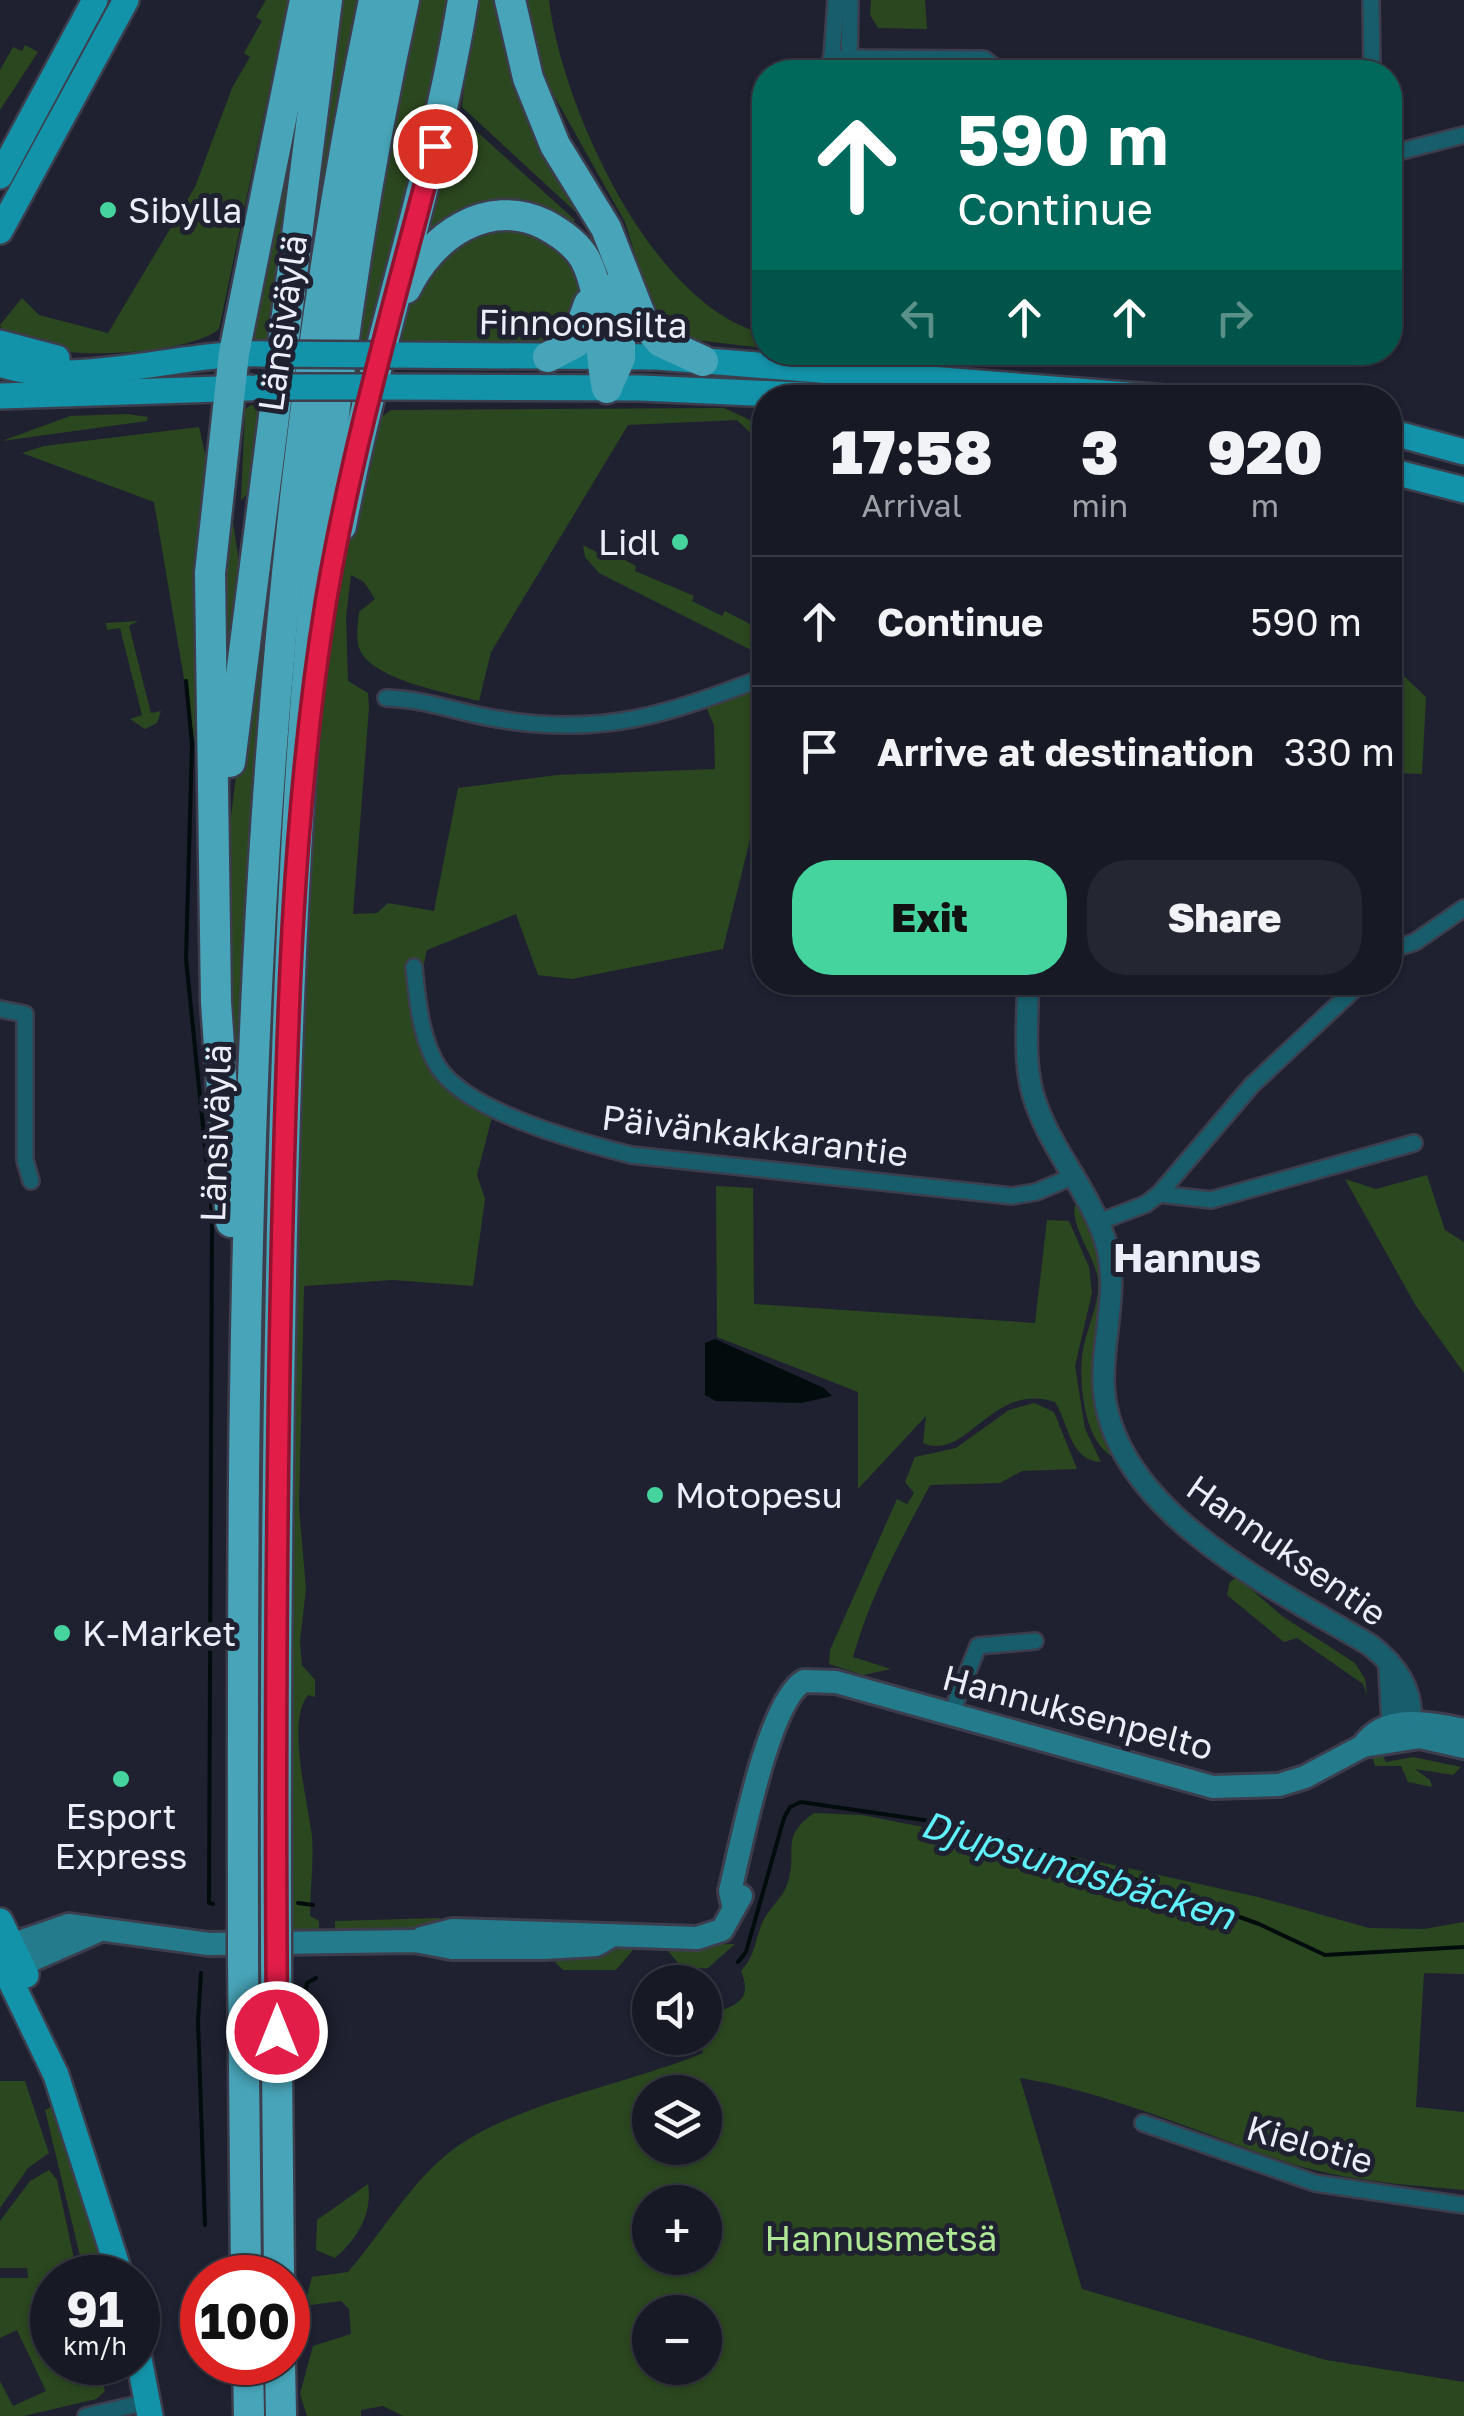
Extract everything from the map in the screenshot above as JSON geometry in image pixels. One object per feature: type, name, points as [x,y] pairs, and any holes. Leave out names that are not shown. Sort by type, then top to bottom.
[{"type":"highway","points":[[244,1534],[234,1476],[232,1237],[218,1048],[210,573],[245,388],[234,353],[304,0]]},
{"type":"highway","points":[[216,894],[327,0]]},
{"type":"highway","name":"Länsiväylä","points":[[246,2255],[243,1945],[248,1199],[266,810],[302,445],[324,280],[374,0]]},
{"type":"highway","name":"Länsiväylä","points":[[279,2255],[279,1369],[286,1022],[318,552],[354,286],[404,0]]},
{"type":"highway","points":[[392,340],[463,0]]},
{"type":"highway","points":[[510,0],[528,78],[554,145],[606,228],[649,332],[702,361]]},
{"type":"highway","points":[[299,811],[326,602],[354,455],[392,340],[428,254],[446,236],[488,215],[513,214],[554,229],[582,254],[594,281],[610,357]]},
{"type":"highway","points":[[607,388],[618,260]]},
{"type":"highway","points":[[548,357],[562,353],[580,335],[594,281]]},
{"type":"highway","points":[[248,2385],[248,2416]]},
{"type":"highway","points":[[280,2385],[281,2416]]},
{"type":"main road","points":[[0,176],[96,0]]},
{"type":"main road","points":[[0,231],[126,0]]},
{"type":"main road","name":"Finnoonsilta","points":[[0,364],[18,369],[90,371],[234,353],[264,354],[392,340],[548,357],[702,361],[831,379],[936,385]]},
{"type":"main road","points":[[0,343],[90,371]]},
{"type":"main road","name":"Finnoonsilta","points":[[0,396],[245,388],[607,388],[831,379]]},
{"type":"main road","points":[[1402,435],[1464,452]]},
{"type":"main road","points":[[1402,474],[1464,490]]},
{"type":"main road","name":"Hannuksenpelto","points":[[8,1958],[96,1932],[208,1944],[415,1940],[452,1948],[544,1948],[596,1945],[608,1938],[710,1936],[726,1924],[733,1904],[743,1894],[781,1741],[782,1708],[796,1686],[824,1680],[1235,1789],[1268,1788],[1305,1778],[1363,1746],[1379,1729],[1404,1728]]},
{"type":"main road","points":[[1404,1728],[1464,1730]]},
{"type":"main road","points":[[1404,1728],[1464,1747]]},
{"type":"main road","points":[[0,1921],[8,1958],[52,2039],[56,2074],[114,2255]]},
{"type":"street","points":[[831,60],[836,0]]},
{"type":"street","points":[[849,60],[850,0]]},
{"type":"street","points":[[1371,0],[1372,60]]},
{"type":"street","points":[[941,60],[981,60]]},
{"type":"street","points":[[1402,151],[1464,136]]},
{"type":"street","points":[[386,698],[413,698],[498,719],[611,726],[666,713],[752,682]]},
{"type":"street","points":[[1402,946],[1416,942],[1464,908]]},
{"type":"street","name":"Päivänkakkarantie","points":[[414,967],[417,1006],[442,1072],[483,1102],[528,1125],[631,1155],[1012,1196],[1036,1192],[1074,1176]]},
{"type":"street","name":"Hannuksentie","points":[[1028,995],[1029,1080],[1036,1105],[1098,1222],[1111,1270],[1104,1386],[1111,1431],[1131,1470],[1186,1524],[1263,1581],[1370,1646],[1388,1662],[1404,1680],[1404,1728]]},
{"type":"street","points":[[1098,1222],[1146,1204],[1159,1194],[1252,1085],[1348,995]]},
{"type":"street","points":[[0,1010],[25,1014],[25,1160],[31,1181]]},
{"type":"street","points":[[1159,1194],[1211,1200],[1414,1143]]},
{"type":"street","points":[[950,1714],[978,1646],[1035,1642]]},
{"type":"street","name":"Kielotie","points":[[1143,2123],[1315,2183],[1464,2204]]},
{"type":"street","points":[[86,2416],[149,2409]]},
{"type":"green space","points":[[266,0],[288,0],[219,329],[201,339],[173,346],[101,353],[34,347],[11,338],[0,325],[22,298],[39,315],[108,333],[195,187],[232,88],[250,57],[244,53],[262,21],[256,17]]},
{"type":"green space","points":[[333,0],[361,0],[264,670],[250,844],[237,1140],[222,1008],[226,856]]},
{"type":"green space","points":[[384,0],[393,0],[273,1048],[263,1397],[261,1919],[252,1918],[257,1384],[279,763]]},
{"type":"green space","points":[[417,0],[457,0],[344,441],[389,147]]},
{"type":"green space","points":[[473,0],[503,0],[586,213],[580,216],[462,107]]},
{"type":"green space","points":[[524,0],[549,0],[557,43],[593,145],[650,244],[685,285],[724,316],[752,328],[752,347],[694,340],[661,319],[647,293],[625,222],[538,67]]},
{"type":"green space","points":[[871,0],[925,0],[927,29],[878,28],[870,15]]},
{"type":"green space","points":[[25,45],[38,52],[0,110],[0,70],[13,47],[22,51]]},
{"type":"green space","points":[[307,53],[277,344],[252,343]]},
{"type":"green space","points":[[459,120],[464,120],[575,220],[571,226],[513,207],[480,206],[451,225],[409,268],[435,175]]},
{"type":"green space","points":[[505,224],[557,249],[576,272],[579,307],[575,330],[549,345],[390,343],[424,274],[446,250]]},
{"type":"green space","points":[[372,404],[383,405],[383,416],[391,410],[724,408],[752,421],[752,434],[737,420],[628,425],[491,652],[479,701],[413,684],[380,670],[368,660],[358,641],[359,612],[375,599],[364,582],[351,575],[346,617],[348,681],[368,693],[369,708],[353,914],[377,913],[388,903],[434,911],[458,788],[557,775],[715,769],[714,725],[706,707],[752,691],[752,832],[723,949],[572,979],[538,975],[516,914],[427,950],[414,1009],[435,1072],[492,1117],[477,1175],[485,1199],[473,1286],[393,1280],[304,1286],[299,1508],[306,1589],[300,1641],[302,1665],[315,1680],[315,1697],[308,1695],[302,1707],[299,1742],[312,1836],[310,1916],[319,1921],[319,1930],[289,1930],[299,1071],[322,682],[338,570]]},
{"type":"green space","points":[[251,405],[270,405],[259,469],[241,500],[245,409]]},
{"type":"green space","points":[[70,416],[148,417],[147,421],[2,441]]},
{"type":"green space","points":[[199,427],[208,466],[204,749],[196,749],[154,502],[22,453],[44,446]]},
{"type":"green space","points":[[236,449],[233,522],[241,575],[227,730],[218,587]]},
{"type":"green space","points":[[583,545],[608,558],[612,553],[636,566],[635,571],[694,596],[692,601],[722,616],[725,611],[752,625],[752,650],[599,573],[585,557]]},
{"type":"green space","points":[[138,621],[129,626],[151,713],[161,711],[157,723],[145,729],[130,719],[142,715],[120,628],[107,630],[106,623]]},
{"type":"green space","points":[[1402,674],[1426,697],[1422,774],[1402,773]]},
{"type":"green space","points":[[1427,1175],[1445,1230],[1464,1242],[1464,1373],[1416,1306],[1345,1179],[1376,1189]]},
{"type":"green space","points":[[716,1186],[753,1188],[754,1304],[1035,1323],[1047,1220],[1069,1221],[1089,1267],[1092,1293],[1075,1366],[1085,1429],[1101,1462],[1091,1460],[1077,1448],[1055,1402],[1033,1399],[1014,1402],[954,1442],[939,1446],[923,1443],[926,1416],[858,1489],[858,1392],[717,1337]]},
{"type":"green space","points":[[1082,1204],[1101,1264],[1098,1411],[1114,1457],[1095,1438],[1082,1392],[1083,1349],[1098,1279],[1074,1214],[1075,1206]]},
{"type":"green space","points":[[1034,1403],[1054,1412],[1077,1469],[1022,1471],[1000,1483],[930,1485],[877,1590],[853,1657],[891,1669],[863,1675],[829,1664],[830,1650],[897,1499],[907,1504],[914,1493],[905,1482],[915,1457],[956,1448],[1009,1410]]},
{"type":"green space","points":[[1237,1577],[1282,1616],[1355,1663],[1365,1679],[1367,1695],[1363,1684],[1297,1638],[1284,1642],[1227,1595],[1230,1582]]},
{"type":"green space","points":[[1381,1751],[1386,1762],[1413,1757],[1461,1767],[1453,1775],[1415,1769],[1430,1780],[1432,1787],[1408,1782],[1401,1766],[1375,1766],[1372,1756]]},
{"type":"green space","name":"Hannusmetsä","points":[[814,1813],[862,1815],[1258,1897],[1369,1928],[1424,1929],[1464,1922],[1464,1974],[1424,1973],[1416,2107],[1464,2112],[1464,2190],[1327,2173],[1119,2103],[1020,2078],[1082,2289],[1326,2360],[1464,2382],[1464,2416],[403,2416],[383,2406],[361,2410],[361,2416],[307,2416],[300,2394],[302,2385],[310,2385],[313,2346],[351,2334],[349,2309],[341,2301],[310,2305],[312,2277],[348,2272],[419,2182],[471,2137],[534,2109],[632,2077],[632,2165],[722,2165],[722,2075],[639,2075],[698,2055],[722,2055],[722,2010],[743,1996],[741,1971],[763,1921],[786,1888],[797,1830]]},
{"type":"green space","points":[[439,1918],[449,1924],[418,1930],[335,1930],[335,1921]]},
{"type":"green space","points":[[735,1944],[711,1965],[680,1965],[668,1951],[668,1945]]},
{"type":"green space","points":[[632,1945],[632,1951],[616,1970],[563,1970],[550,1957]]},
{"type":"green space","points":[[0,2081],[25,2081],[49,2153],[28,2168],[0,2208]]},
{"type":"green space","points":[[51,2107],[65,2135],[105,2255],[80,2255],[45,2110]]},
{"type":"green space","points":[[49,2170],[57,2180],[73,2255],[30,2255],[30,2357],[17,2330],[0,2338],[0,2278],[28,2278],[27,2268],[0,2268],[0,2221],[30,2181]]},
{"type":"green space","points":[[368,2184],[366,2215],[350,2242],[335,2258],[316,2250],[317,2220]]},
{"type":"green space","points":[[0,2381],[13,2406],[46,2391],[43,2385],[104,2385],[105,2391],[96,2399],[24,2416],[0,2416]]},
{"type":"shaded area","points":[[715,1339],[824,1388],[832,1396],[802,1403],[716,1401],[705,1395],[705,1343]]},
{"type":"waterway","points":[[186,681],[192,744],[186,959],[212,1215],[209,1903],[213,1904]]},
{"type":"waterway","name":"Djupsundsbäcken","points":[[738,1962],[746,1952],[784,1818],[790,1807],[801,1802],[944,1823],[1097,1866],[1259,1924],[1325,1955],[1464,1947]]},
{"type":"waterway","points":[[298,1903],[313,1905]]},
{"type":"waterway","points":[[201,1973],[198,2021],[205,2225]]},
{"type":"waterway","points":[[303,2007],[307,1983],[316,1978]]},
{"type":"place","name":"Sibylla","points":[[108,210]]},
{"type":"place","name":"Lidl","points":[[680,542]]},
{"type":"place","name":"Motopesu","points":[[655,1495]]},
{"type":"place","name":"K-Market","points":[[62,1633]]},
{"type":"place","name":"Esport Express","points":[[121,1779]]},
{"type":"district","name":"Hannus","points":[[1187,1257]]},
{"type":"route","points":[[277,2032],[274,1654],[278,1426],[286,1022],[299,811],[326,602],[354,455],[435,146]]}]
